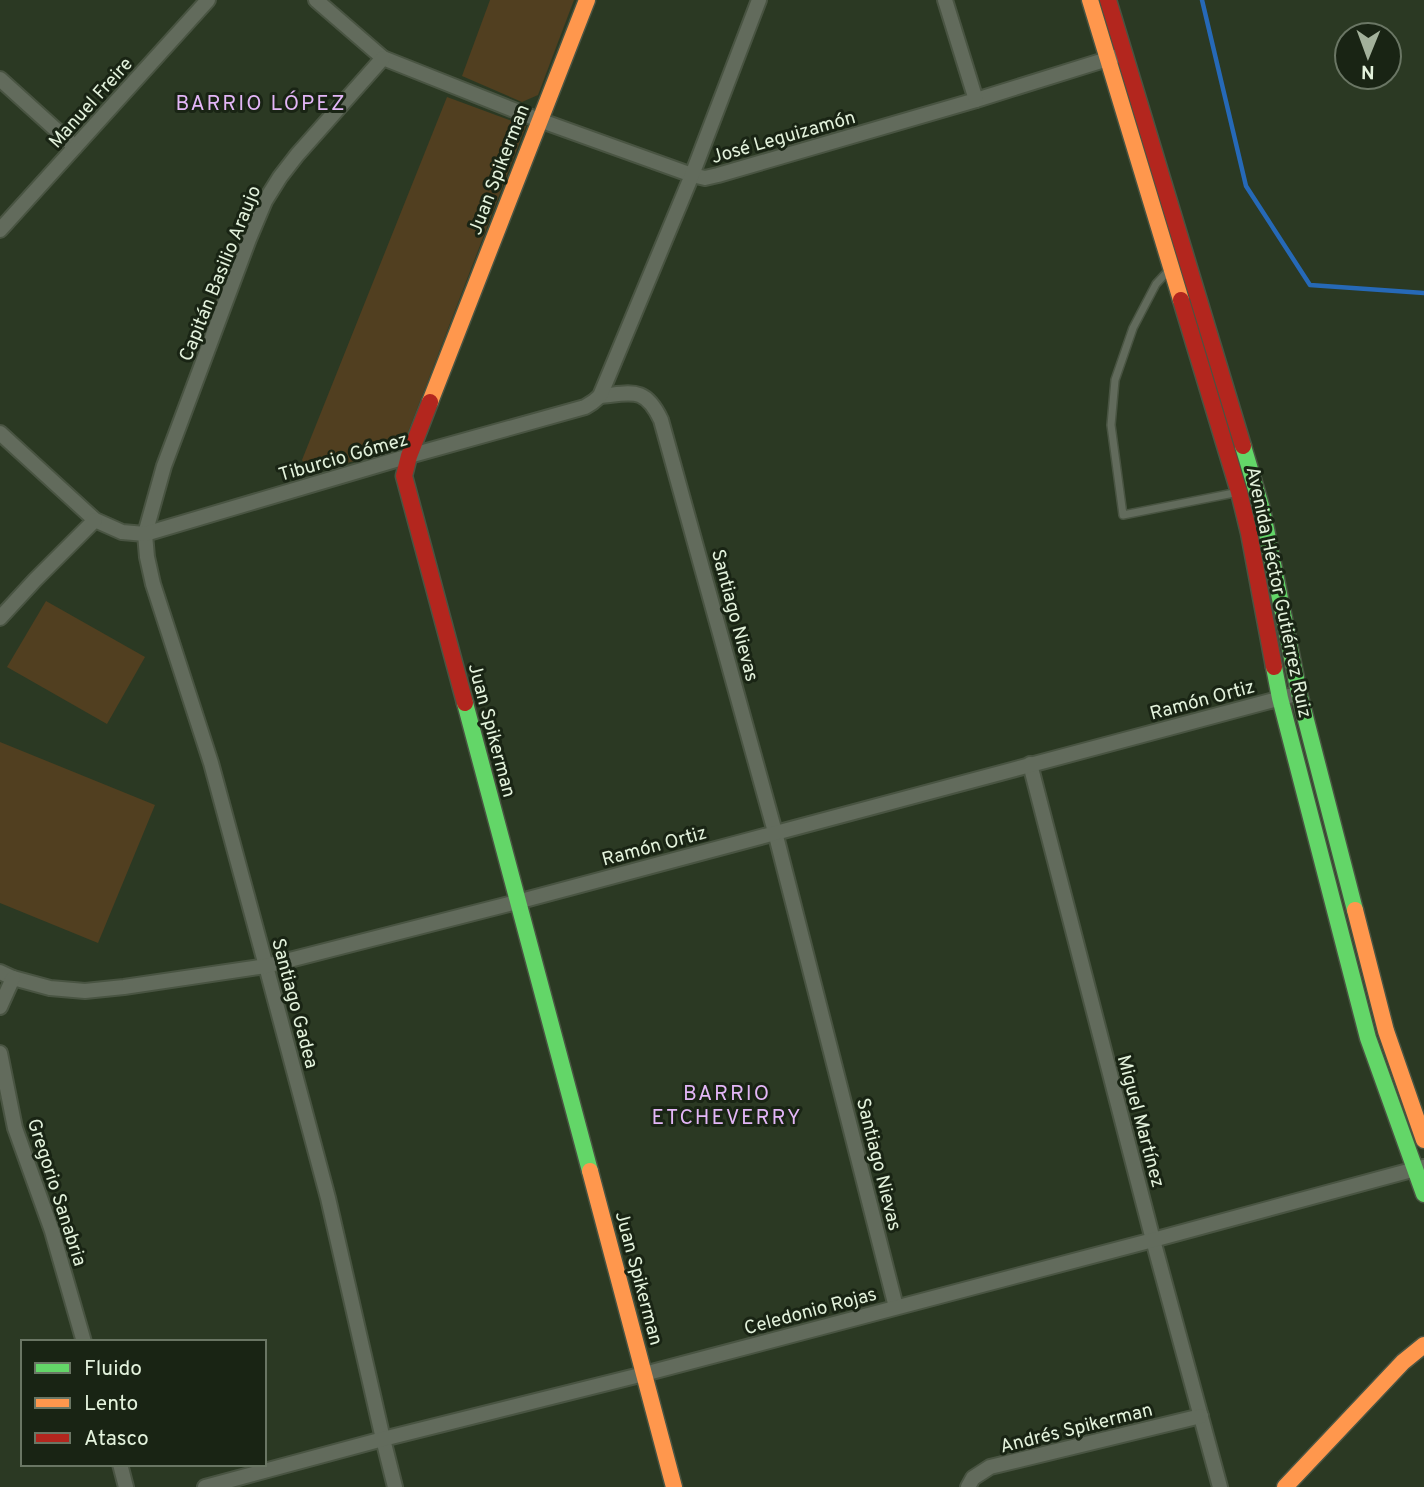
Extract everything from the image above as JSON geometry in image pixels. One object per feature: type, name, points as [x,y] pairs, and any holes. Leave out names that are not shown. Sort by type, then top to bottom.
[{"type":"street","name":"Manuel Freire","points":[[0,230],[208,0]]},
{"type":"street","name":"José Leguizamón","points":[[316,0],[383,58],[539,121],[705,178],[976,100],[1116,56]]},
{"type":"street","name":"Juan Spikerman","points":[[587,0],[409,456],[404,476],[674,1487]]},
{"type":"street","points":[[600,396],[692,175],[759,0]]},
{"type":"street","points":[[945,0],[976,100]]},
{"type":"street","name":"Avenida Héctor Gutiérrez Ruiz","points":[[1090,0],[1116,56],[1262,509],[1299,693],[1386,1031],[1424,1140]]},
{"type":"street","name":"Avenida Héctor Gutiérrez Ruiz","points":[[1108,0],[1116,56],[1171,268],[1239,492],[1280,698],[1368,1038],[1420,1168],[1424,1194]]},
{"type":"street","name":"Capitán Basilio Araujo","points":[[145,534],[164,466],[265,201],[297,155],[383,58]]},
{"type":"street","points":[[0,79],[75,147]]},
{"type":"street","name":"Santiago Nievas","points":[[600,396],[634,392],[655,406],[661,420],[775,832],[896,1307]]},
{"type":"street","name":"Tiburcio Gómez","points":[[95,520],[122,532],[145,534],[585,407],[600,396]]},
{"type":"street","points":[[0,433],[95,520],[0,618]]},
{"type":"street","name":"Santiago Gadea","points":[[145,534],[153,584],[211,763],[328,1198],[395,1487]]},
{"type":"street","name":"Ramón Ortiz","points":[[6,975],[50,989],[85,991],[266,966],[517,902],[1299,693]]},
{"type":"street","name":"Miguel Martínez","points":[[1030,764],[1220,1487]]},
{"type":"street","points":[[0,1007],[6,975]]},
{"type":"street","name":"Gregorio Sanabria","points":[[0,1053],[15,1128],[52,1231],[83,1340]]},
{"type":"street","name":"Celedonio Rojas","points":[[205,1487],[383,1439],[644,1374],[1420,1168]]},
{"type":"street","points":[[1403,1362],[1424,1332]]},
{"type":"street","points":[[1285,1487],[1403,1362],[1424,1345]]},
{"type":"street","name":"Andrés Spikerman","points":[[968,1487],[973,1478],[990,1467],[1201,1416]]},
{"type":"street","points":[[121,1466],[126,1487]]},
{"type":"lane","points":[[1171,268],[1156,284],[1133,328],[1115,380],[1111,425],[1123,515],[1239,492]]},
{"type":"shaded area","points":[[490,0],[574,0],[538,95],[522,102],[462,76]]},
{"type":"shaded area","points":[[447,97],[526,126],[402,448],[310,473],[302,460]]},
{"type":"shaded area","points":[[46,601],[145,657],[107,724],[7,667]]},
{"type":"shaded area","points":[[0,742],[155,805],[98,943],[0,903]]},
{"type":"waterway","points":[[1202,0],[1246,186],[1310,285],[1424,293]]},
{"type":"traffic: fast","points":[[1243,446],[1262,509],[1299,693],[1355,910]]},
{"type":"traffic: fast","points":[[1274,667],[1368,1038],[1424,1194]]},
{"type":"traffic: fast","points":[[465,703],[590,1171]]},
{"type":"traffic: slow","points":[[430,402],[587,0]]},
{"type":"traffic: slow","points":[[1090,0],[1181,300]]},
{"type":"traffic: slow","points":[[1355,910],[1386,1031],[1424,1140]]},
{"type":"traffic: slow","points":[[590,1171],[674,1487]]},
{"type":"traffic: slow","points":[[1285,1487],[1403,1362],[1424,1345]]},
{"type":"traffic: jam","points":[[1108,0],[1243,446]]},
{"type":"traffic: jam","points":[[1181,300],[1239,492],[1274,667]]},
{"type":"traffic: jam","points":[[430,402],[404,476],[465,703]]},
{"type":"district","name":"BARRIO LÓPEZ","points":[[261,103]]},
{"type":"district","name":"BARRIO ETCHEVERRY","points":[[727,1105]]}]
